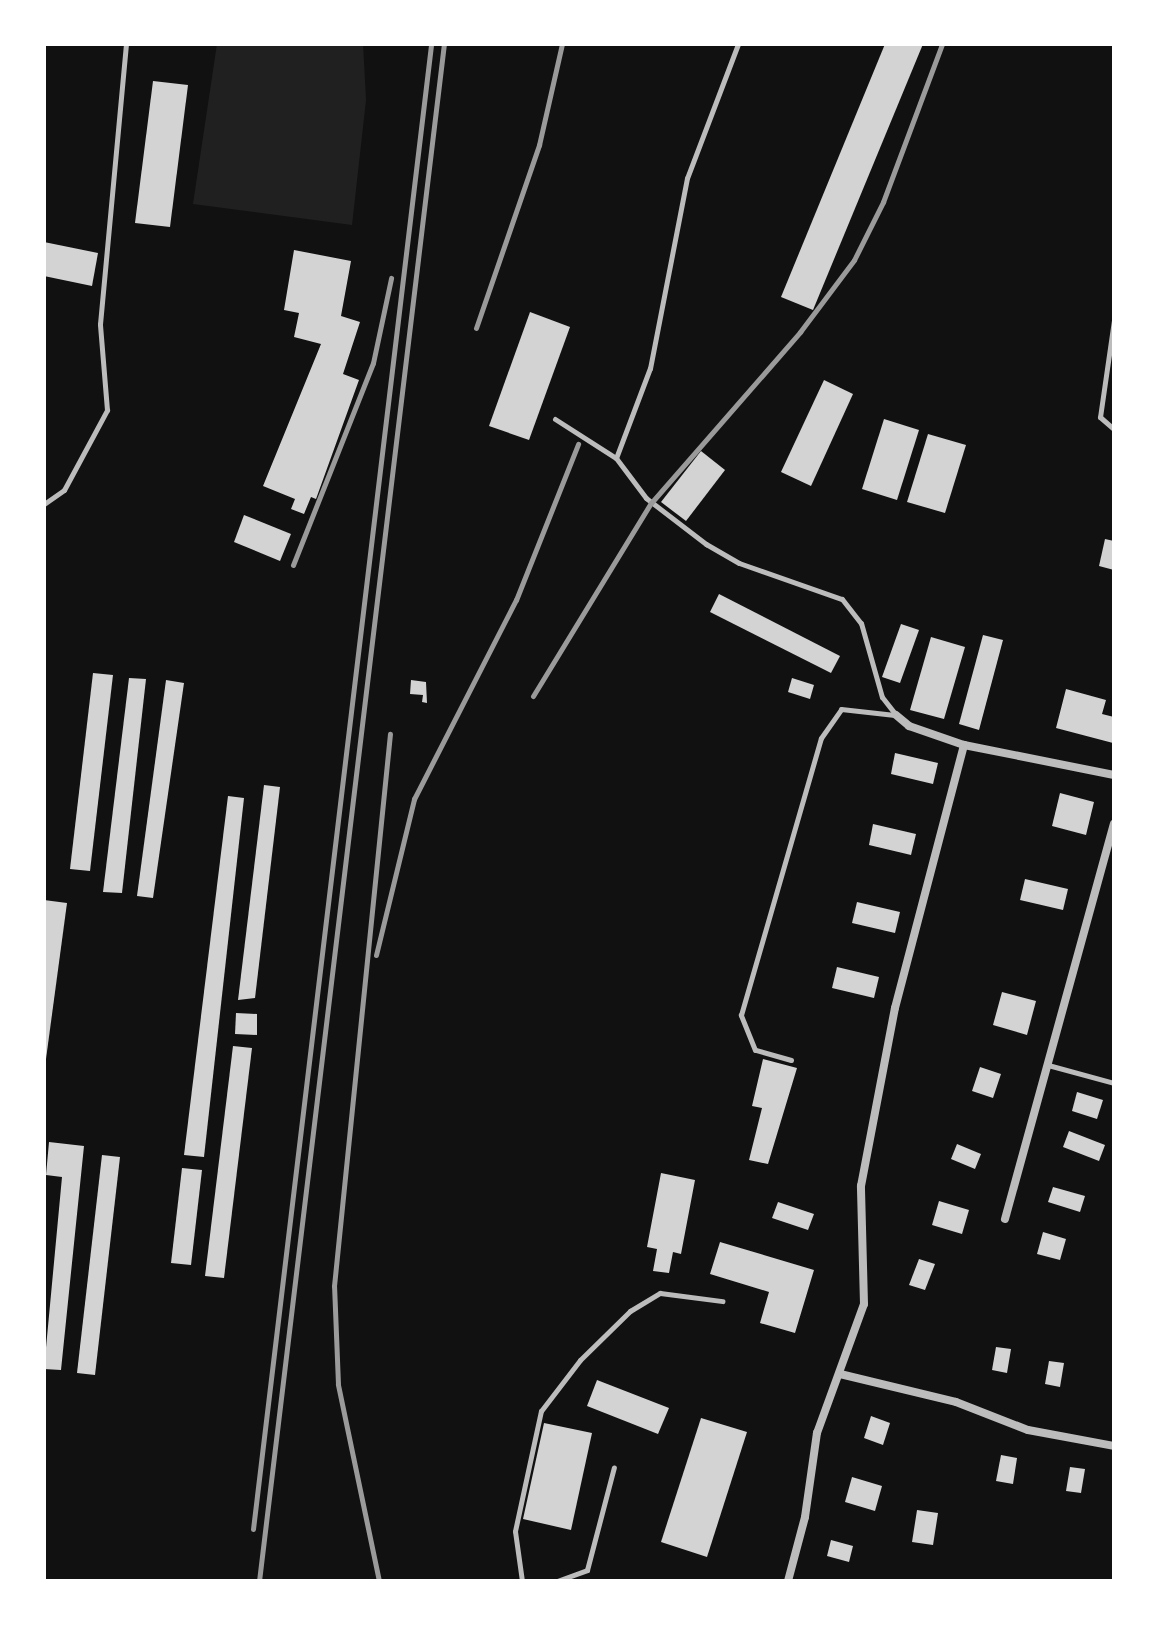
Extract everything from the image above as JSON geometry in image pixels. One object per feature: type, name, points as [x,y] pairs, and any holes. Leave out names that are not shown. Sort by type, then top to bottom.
[{"type":"street","points":[[896,715],[909,726],[964,745],[1114,775]]},
{"type":"street","points":[[788,1581],[805,1517],[817,1433],[864,1304],[861,1186],[895,1008],[964,745]]},
{"type":"street","points":[[1005,1219],[1114,824]]},
{"type":"street","points":[[840,1374],[956,1402],[1028,1430],[1114,1446]]},
{"type":"lane","points":[[44,504],[64,490],[107,410],[100,324],[126,44]]},
{"type":"lane","points":[[616,458],[650,368],[687,178],[738,44]]},
{"type":"lane","points":[[1114,320],[1100,417],[1114,429]]},
{"type":"lane","points":[[555,419],[616,458],[646,498],[706,544],[739,563],[842,599],[861,623],[882,697],[896,715]]},
{"type":"lane","points":[[791,1060],[755,1050],[741,1015],[821,738],[841,709],[896,715]]},
{"type":"lane","points":[[1048,1065],[1114,1083]]},
{"type":"lane","points":[[522,1581],[515,1531],[541,1411],[580,1360],[630,1311],[660,1293],[722,1301]]},
{"type":"lane","points":[[557,1581],[587,1570],[614,1467]]},
{"type":"shaded area","points":[[217,44],[363,44],[366,100],[352,225],[193,204]]},
{"type":"building","points":[[885,44],[923,44],[813,310],[781,297]]},
{"type":"building","points":[[153,81],[188,85],[170,227],[135,223]]},
{"type":"building","points":[[44,242],[98,253],[92,286],[44,276]]},
{"type":"building","points":[[294,250],[351,261],[341,316],[360,322],[343,374],[359,380],[316,499],[311,497],[304,514],[291,509],[295,499],[263,486],[321,344],[294,337],[299,313],[284,310]]},
{"type":"building","points":[[530,312],[570,327],[529,440],[489,426]]},
{"type":"building","points":[[824,380],[853,394],[811,486],[781,472]]},
{"type":"building","points":[[884,419],[919,430],[897,500],[862,489]]},
{"type":"building","points":[[928,434],[966,445],[945,513],[907,502]]},
{"type":"building","points":[[701,451],[725,470],[686,521],[661,502]]},
{"type":"building","points":[[244,515],[291,534],[280,561],[234,542]]},
{"type":"building","points":[[1105,539],[1114,541],[1114,570],[1099,566]]},
{"type":"building","points":[[719,594],[840,656],[831,673],[710,612]]},
{"type":"building","points":[[901,624],[919,630],[900,683],[882,677]]},
{"type":"building","points":[[983,635],[1003,640],[979,730],[959,724]]},
{"type":"building","points":[[931,637],[965,647],[944,719],[910,710]]},
{"type":"building","points":[[93,673],[113,675],[90,871],[70,869]]},
{"type":"building","points":[[129,678],[146,679],[122,893],[103,892]]},
{"type":"building","points":[[792,678],[814,685],[810,699],[788,692]]},
{"type":"building","points":[[166,680],[184,683],[153,898],[137,896]]},
{"type":"building","points":[[411,680],[426,682],[427,703],[422,702],[423,695],[410,694]]},
{"type":"building","points":[[1066,689],[1106,700],[1102,714],[1114,717],[1113,743],[1056,728]]},
{"type":"building","points":[[895,753],[938,763],[933,784],[891,774]]},
{"type":"building","points":[[264,785],[280,787],[255,998],[238,1000]]},
{"type":"building","points":[[1060,793],[1094,802],[1086,835],[1052,826]]},
{"type":"building","points":[[228,796],[244,798],[204,1157],[184,1155]]},
{"type":"building","points":[[873,824],[916,834],[911,855],[869,845]]},
{"type":"building","points":[[1025,879],[1068,889],[1063,910],[1020,900]]},
{"type":"building","points":[[44,900],[67,903],[46,1059],[44,1059]]},
{"type":"building","points":[[857,902],[900,912],[895,933],[852,923]]},
{"type":"building","points":[[837,967],[879,977],[874,998],[832,988]]},
{"type":"building","points":[[1002,992],[1036,1001],[1027,1035],[993,1025]]},
{"type":"building","points":[[236,1013],[257,1014],[257,1035],[235,1034]]},
{"type":"building","points":[[233,1046],[252,1048],[224,1278],[205,1276]]},
{"type":"building","points":[[763,1059],[797,1068],[768,1164],[749,1160],[762,1108],[752,1106]]},
{"type":"building","points":[[980,1067],[1001,1074],[993,1098],[972,1091]]},
{"type":"building","points":[[1077,1092],[1103,1100],[1097,1119],[1072,1111]]},
{"type":"building","points":[[1069,1131],[1105,1145],[1099,1161],[1063,1147]]},
{"type":"building","points":[[49,1142],[84,1146],[61,1370],[44,1369],[62,1177],[46,1175]]},
{"type":"building","points":[[957,1144],[981,1154],[975,1169],[951,1159]]},
{"type":"building","points":[[102,1155],[120,1157],[95,1375],[77,1373]]},
{"type":"building","points":[[182,1168],[202,1170],[191,1265],[171,1263]]},
{"type":"building","points":[[661,1173],[695,1180],[681,1254],[673,1252],[669,1273],[653,1271],[657,1249],[647,1247]]},
{"type":"building","points":[[1053,1187],[1085,1196],[1080,1212],[1048,1202]]},
{"type":"building","points":[[939,1201],[969,1210],[962,1234],[932,1225]]},
{"type":"building","points":[[778,1202],[814,1214],[808,1230],[772,1218]]},
{"type":"building","points":[[1043,1232],[1066,1239],[1060,1260],[1037,1254]]},
{"type":"building","points":[[720,1242],[814,1270],[795,1333],[760,1323],[769,1292],[710,1274]]},
{"type":"building","points":[[919,1259],[935,1264],[925,1290],[909,1285]]},
{"type":"building","points":[[996,1347],[1011,1349],[1007,1373],[992,1370]]},
{"type":"building","points":[[1049,1361],[1064,1363],[1060,1387],[1045,1384]]},
{"type":"building","points":[[597,1380],[669,1408],[658,1434],[587,1406]]},
{"type":"building","points":[[871,1416],[890,1423],[883,1445],[864,1438]]},
{"type":"building","points":[[701,1418],[747,1432],[707,1557],[661,1542]]},
{"type":"building","points":[[544,1423],[592,1433],[571,1530],[523,1519]]},
{"type":"building","points":[[1001,1455],[1017,1458],[1013,1484],[996,1481]]},
{"type":"building","points":[[1070,1467],[1085,1469],[1081,1493],[1066,1491]]},
{"type":"building","points":[[852,1477],[882,1486],[875,1511],[845,1502]]},
{"type":"building","points":[[917,1510],[938,1513],[933,1545],[912,1542]]},
{"type":"building","points":[[831,1540],[853,1546],[849,1562],[827,1556]]},
{"type":"railway","points":[[253,1529],[431,44]]},
{"type":"railway","points":[[259,1581],[444,44]]},
{"type":"railway","points":[[476,328],[539,145],[562,44]]},
{"type":"railway","points":[[533,696],[651,503],[800,332],[854,260],[883,202],[942,44]]},
{"type":"railway","points":[[293,565],[373,363],[391,278]]},
{"type":"railway","points":[[376,955],[414,799],[516,600],[578,444]]},
{"type":"railway","points":[[379,1581],[338,1384],[334,1286],[390,734]]}]
